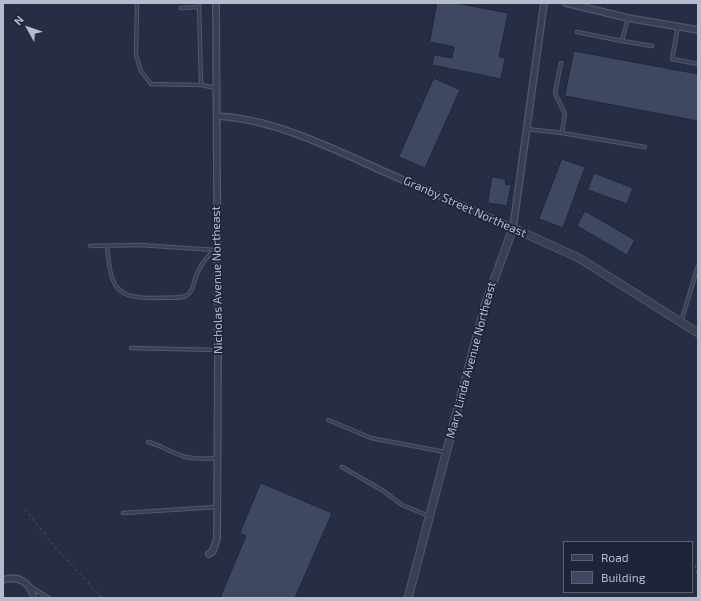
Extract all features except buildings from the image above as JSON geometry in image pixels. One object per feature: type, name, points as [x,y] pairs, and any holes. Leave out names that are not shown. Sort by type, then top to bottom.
[{"type":"street","name":"Nicholas Avenue Northeast","points":[[209,554],[213,551],[216,545],[218,458],[218,116],[216,3]]},
{"type":"street","name":"Mary Linda Avenue Northeast","points":[[408,598],[485,305],[514,228],[544,3]]},
{"type":"street","points":[[566,3],[628,18],[698,30]]},
{"type":"street","name":"Granby Street Northeast","points":[[218,116],[228,116],[267,125],[323,144],[514,228],[579,258],[698,333]]},
{"type":"street","points":[[3,580],[16,578],[23,581],[32,591],[34,598]]},
{"type":"lane","points":[[137,3],[136,55],[141,71],[151,84],[201,85],[217,88]]},
{"type":"lane","points":[[199,3],[201,85]]},
{"type":"lane","points":[[181,8],[199,7]]},
{"type":"lane","points":[[622,41],[628,18]]},
{"type":"lane","points":[[678,26],[672,59],[698,64]]},
{"type":"lane","points":[[577,32],[652,46]]},
{"type":"lane","points":[[561,63],[555,93],[565,114],[562,133]]},
{"type":"lane","points":[[526,129],[562,133],[645,147]]},
{"type":"lane","points":[[90,246],[140,245],[217,250]]},
{"type":"lane","points":[[107,246],[112,277],[117,288],[130,296],[147,298],[186,296],[192,290],[198,271],[209,255],[217,250]]},
{"type":"lane","points":[[681,322],[698,266]]},
{"type":"lane","points":[[131,348],[218,350]]},
{"type":"lane","points":[[328,420],[371,438],[446,452]]},
{"type":"lane","points":[[148,442],[185,457],[198,459],[218,458]]},
{"type":"lane","points":[[342,467],[382,490],[402,505],[430,516]]},
{"type":"lane","points":[[123,513],[217,507]]},
{"type":"lane","points":[[28,585],[49,598]]},
{"type":"path","points":[[25,509],[55,547],[102,598]]},
{"type":"path","points":[[698,560],[695,566],[698,579]]}]
